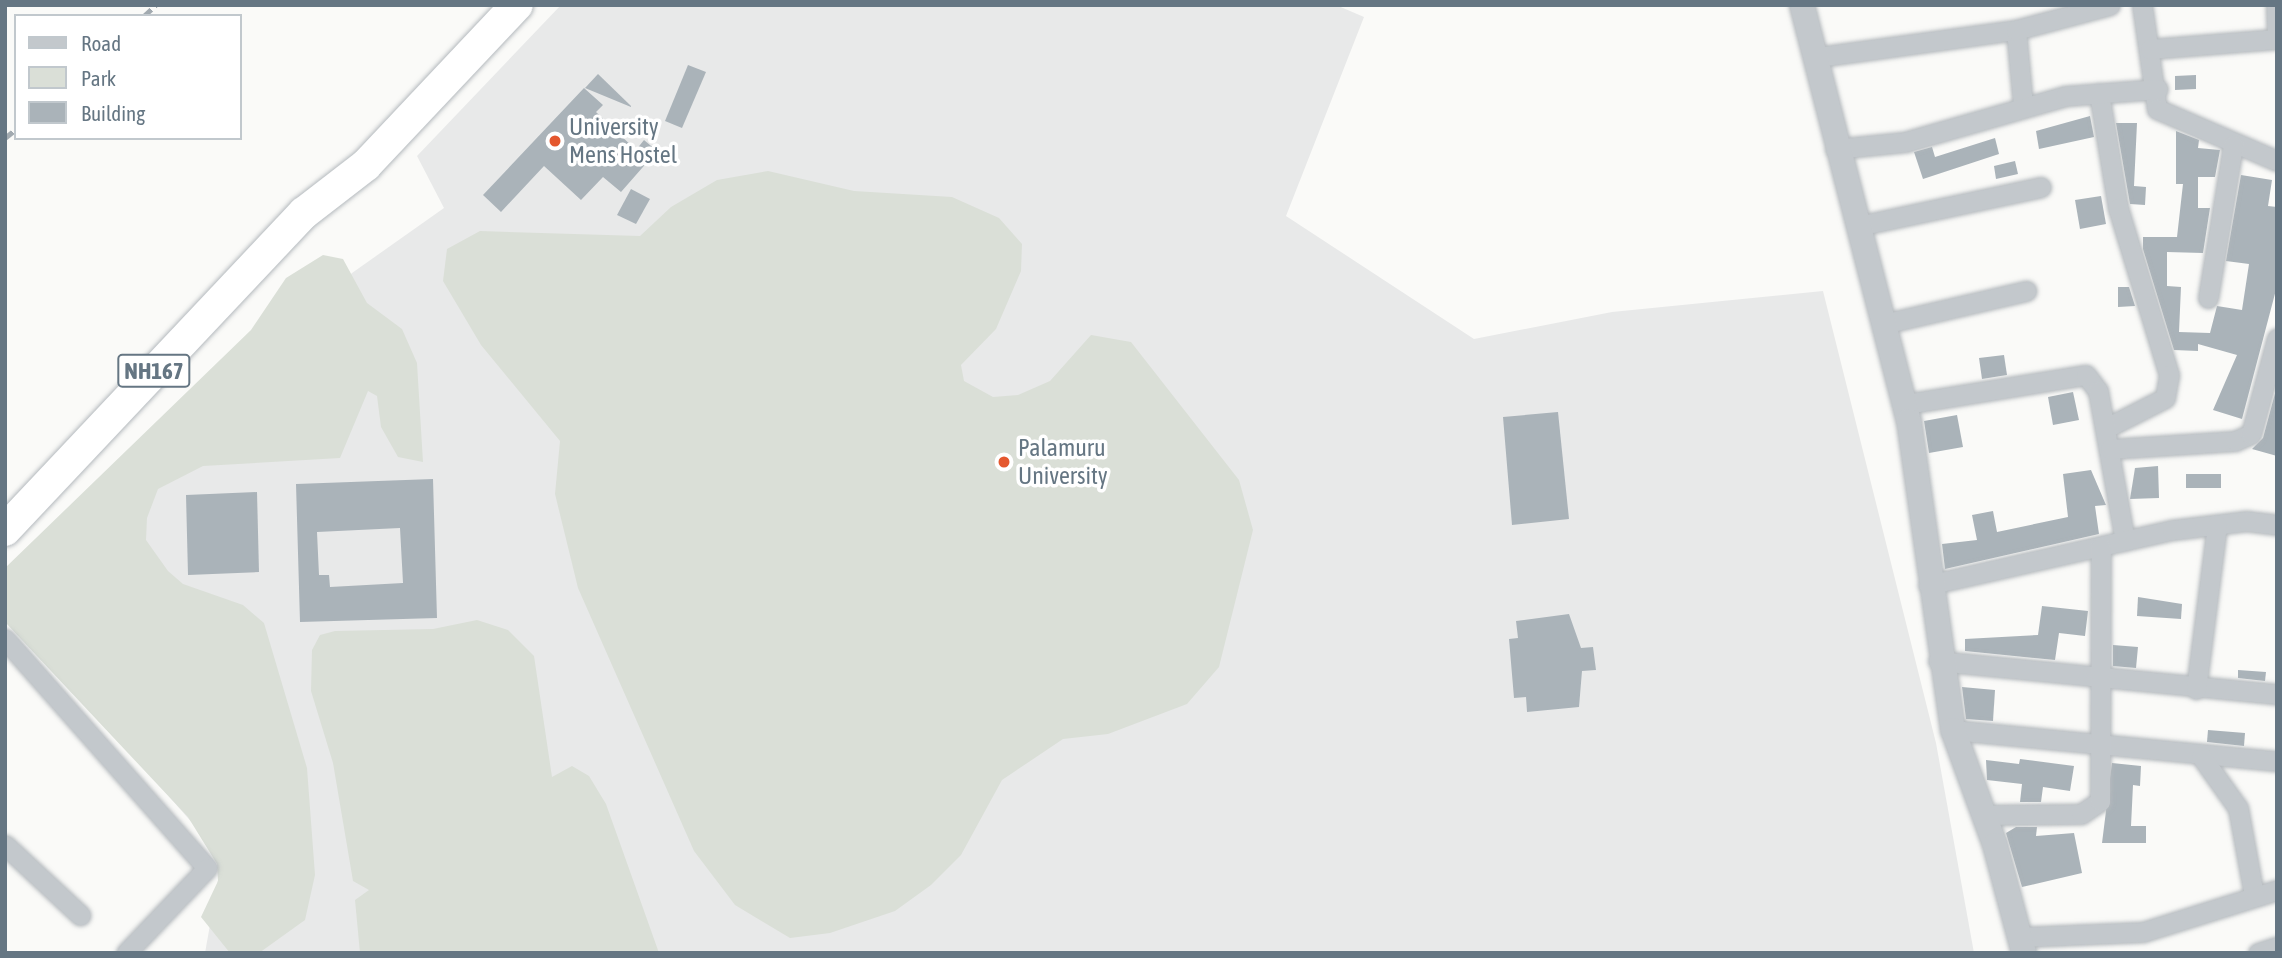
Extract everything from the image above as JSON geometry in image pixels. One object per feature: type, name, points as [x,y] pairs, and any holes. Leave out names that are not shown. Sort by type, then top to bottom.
[{"type":"highway","name":"NH167","points":[[5,530],[304,214],[349,151],[489,5]]},
{"type":"highway","name":"NH167","points":[[304,214],[366,165],[517,5]]},
{"type":"street","points":[[1802,5],[1818,57],[1835,149],[1887,323],[1906,404],[1938,661],[1953,730],[1984,815],[2023,945],[2143,932],[2254,895],[2277,890]]},
{"type":"street","points":[[1818,57],[2016,30],[2110,5]]},
{"type":"street","points":[[2142,5],[2158,89],[2157,110],[2233,145],[2277,160]]},
{"type":"street","points":[[2276,5],[2277,31]]},
{"type":"street","points":[[2016,30],[2023,106]]},
{"type":"street","points":[[2150,49],[2277,39]]},
{"type":"street","points":[[1835,149],[1905,142],[2023,106],[2099,93],[2158,89]]},
{"type":"street","points":[[2099,93],[2118,208],[2169,382],[2156,405],[2106,428]]},
{"type":"street","points":[[2208,298],[2233,145]]},
{"type":"street","points":[[1858,226],[2041,187]]},
{"type":"street","points":[[1887,323],[2025,291]]},
{"type":"street","points":[[2110,449],[2235,441],[2250,434],[2277,338]]},
{"type":"street","points":[[1906,404],[2085,374],[2098,391],[2125,541]]},
{"type":"street","points":[[1928,585],[2125,541],[2217,525],[2277,525]]},
{"type":"street","points":[[2196,690],[2217,525]]},
{"type":"street","points":[[1984,815],[2095,809],[2101,792],[2101,547]]},
{"type":"street","points":[[5,639],[207,868],[126,953]]},
{"type":"street","points":[[1938,661],[2196,690],[2277,694]]},
{"type":"street","points":[[1953,730],[2277,761]]},
{"type":"street","points":[[2201,755],[2238,808],[2254,895]]},
{"type":"street","points":[[5,845],[80,915]]},
{"type":"street","points":[[2258,953],[2277,947]]},
{"type":"shaded area","name":"Palamuru University","points":[[561,5],[1336,5],[1364,17],[1286,216],[1474,339],[1612,312],[1823,291],[1936,743],[1974,953],[205,953],[222,857],[5,609],[5,584],[352,273],[444,208],[417,156]]},
{"type":"green space","points":[[768,171],[854,191],[952,197],[999,218],[1022,244],[1021,271],[996,329],[961,365],[964,381],[993,397],[1018,395],[1050,381],[1091,335],[1131,342],[1239,480],[1253,530],[1219,667],[1187,704],[1108,734],[1063,739],[1002,780],[961,855],[931,885],[895,911],[830,933],[790,938],[735,905],[694,851],[578,588],[555,494],[560,441],[481,345],[443,281],[447,249],[480,231],[640,236],[671,207],[717,180]]},
{"type":"green space","points":[[323,255],[343,259],[367,303],[402,329],[417,363],[423,462],[398,457],[381,427],[377,396],[368,391],[340,458],[203,466],[158,489],[147,518],[146,540],[168,571],[183,584],[243,605],[264,623],[307,768],[315,875],[305,920],[259,953],[230,953],[201,917],[218,881],[217,864],[188,817],[5,622],[5,568],[251,330],[286,278]]},
{"type":"green space","points":[[477,620],[508,630],[534,656],[552,777],[572,766],[589,776],[606,804],[659,953],[360,953],[355,900],[369,890],[353,881],[333,763],[311,691],[312,650],[320,635],[335,631],[433,629]]},
{"type":"building","points":[[688,65],[706,72],[682,128],[665,121]]},
{"type":"building","points":[[598,74],[631,106],[631,107],[585,88]]},
{"type":"building","points":[[2196,75],[2196,89],[2175,90],[2175,76]]},
{"type":"building","name":"University Mens Hostel","points":[[584,88],[603,105],[596,112],[636,150],[644,140],[657,151],[621,192],[603,177],[581,200],[544,166],[501,212],[483,195]]},
{"type":"building","points":[[2090,116],[2094,137],[2039,149],[2036,131]]},
{"type":"building","points":[[2116,123],[2137,123],[2134,186],[2146,187],[2145,205],[2130,204]]},
{"type":"building","points":[[2176,131],[2199,140],[2198,148],[2220,150],[2215,177],[2198,177],[2198,208],[2210,208],[2203,253],[2167,252],[2167,286],[2181,287],[2179,332],[2210,333],[2217,306],[2242,310],[2249,264],[2226,261],[2241,175],[2272,180],[2268,206],[2277,207],[2277,286],[2242,419],[2213,410],[2237,355],[2198,344],[2198,351],[2174,350],[2143,249],[2143,237],[2177,237],[2183,184],[2176,184]]},
{"type":"building","points":[[1995,138],[1999,154],[1923,179],[1914,152],[1932,147],[1935,157]]},
{"type":"building","points":[[2015,161],[2018,174],[1996,179],[1994,166]]},
{"type":"building","points":[[631,189],[650,199],[636,224],[617,215]]},
{"type":"building","points":[[2101,196],[2106,224],[2080,229],[2075,200]]},
{"type":"building","points":[[2118,287],[2129,287],[2135,306],[2118,307]]},
{"type":"building","points":[[2004,355],[2007,375],[1982,379],[1979,358]]},
{"type":"building","points":[[2277,386],[2277,456],[2252,449],[2263,438]]},
{"type":"building","points":[[2073,392],[2079,420],[2053,425],[2048,397]]},
{"type":"building","points":[[1558,412],[1569,519],[1512,525],[1503,417]]},
{"type":"building","points":[[1957,415],[1963,447],[1929,453],[1924,421]]},
{"type":"building","points":[[2158,466],[2159,498],[2130,499],[2135,468]]},
{"type":"building","points":[[2091,470],[2106,505],[2095,506],[2099,534],[1945,569],[1942,544],[1977,540],[1972,515],[1993,511],[1997,532],[2068,517],[2063,474]]},
{"type":"building","points":[[2186,474],[2221,474],[2221,488],[2186,488]]},
{"type":"building","points":[[433,479],[437,618],[300,622],[296,484]],"holes":[[[400,528],[403,583],[330,587],[329,575],[319,575],[317,532]]]},
{"type":"building","points":[[257,492],[259,572],[188,575],[186,495]]},
{"type":"building","points":[[2138,597],[2182,604],[2181,619],[2137,616]]},
{"type":"building","points":[[2042,606],[2088,611],[2085,636],[2059,633],[2055,660],[1965,651],[1965,639],[2038,635]]},
{"type":"building","points":[[1569,614],[1581,648],[1593,647],[1596,670],[1582,671],[1579,707],[1527,712],[1526,697],[1514,698],[1509,639],[1518,638],[1516,621]]},
{"type":"building","points":[[2113,645],[2138,647],[2136,668],[2113,666]]},
{"type":"building","points":[[2238,670],[2266,672],[2265,681],[2238,678]]},
{"type":"building","points":[[1962,687],[1995,690],[1993,721],[1966,719]]},
{"type":"building","points":[[2208,730],[2245,733],[2244,746],[2207,742]]},
{"type":"building","points":[[2020,759],[2074,766],[2070,791],[2043,787],[2041,802],[2020,802],[2022,784],[1987,780],[1986,760],[2019,764]]},
{"type":"building","points":[[2112,763],[2141,766],[2140,786],[2133,785],[2131,826],[2146,826],[2146,843],[2102,843]]},
{"type":"building","points":[[2016,827],[2037,827],[2036,836],[2074,833],[2082,873],[2022,887],[2006,833]]},
{"type":"railway","points":[[146,14],[156,5]]},
{"type":"railway","points":[[5,138],[14,131]]},
{"type":"place","name":"University Mens Hostel","points":[[555,141]]},
{"type":"place","name":"Palamuru University","points":[[1004,462]]}]
